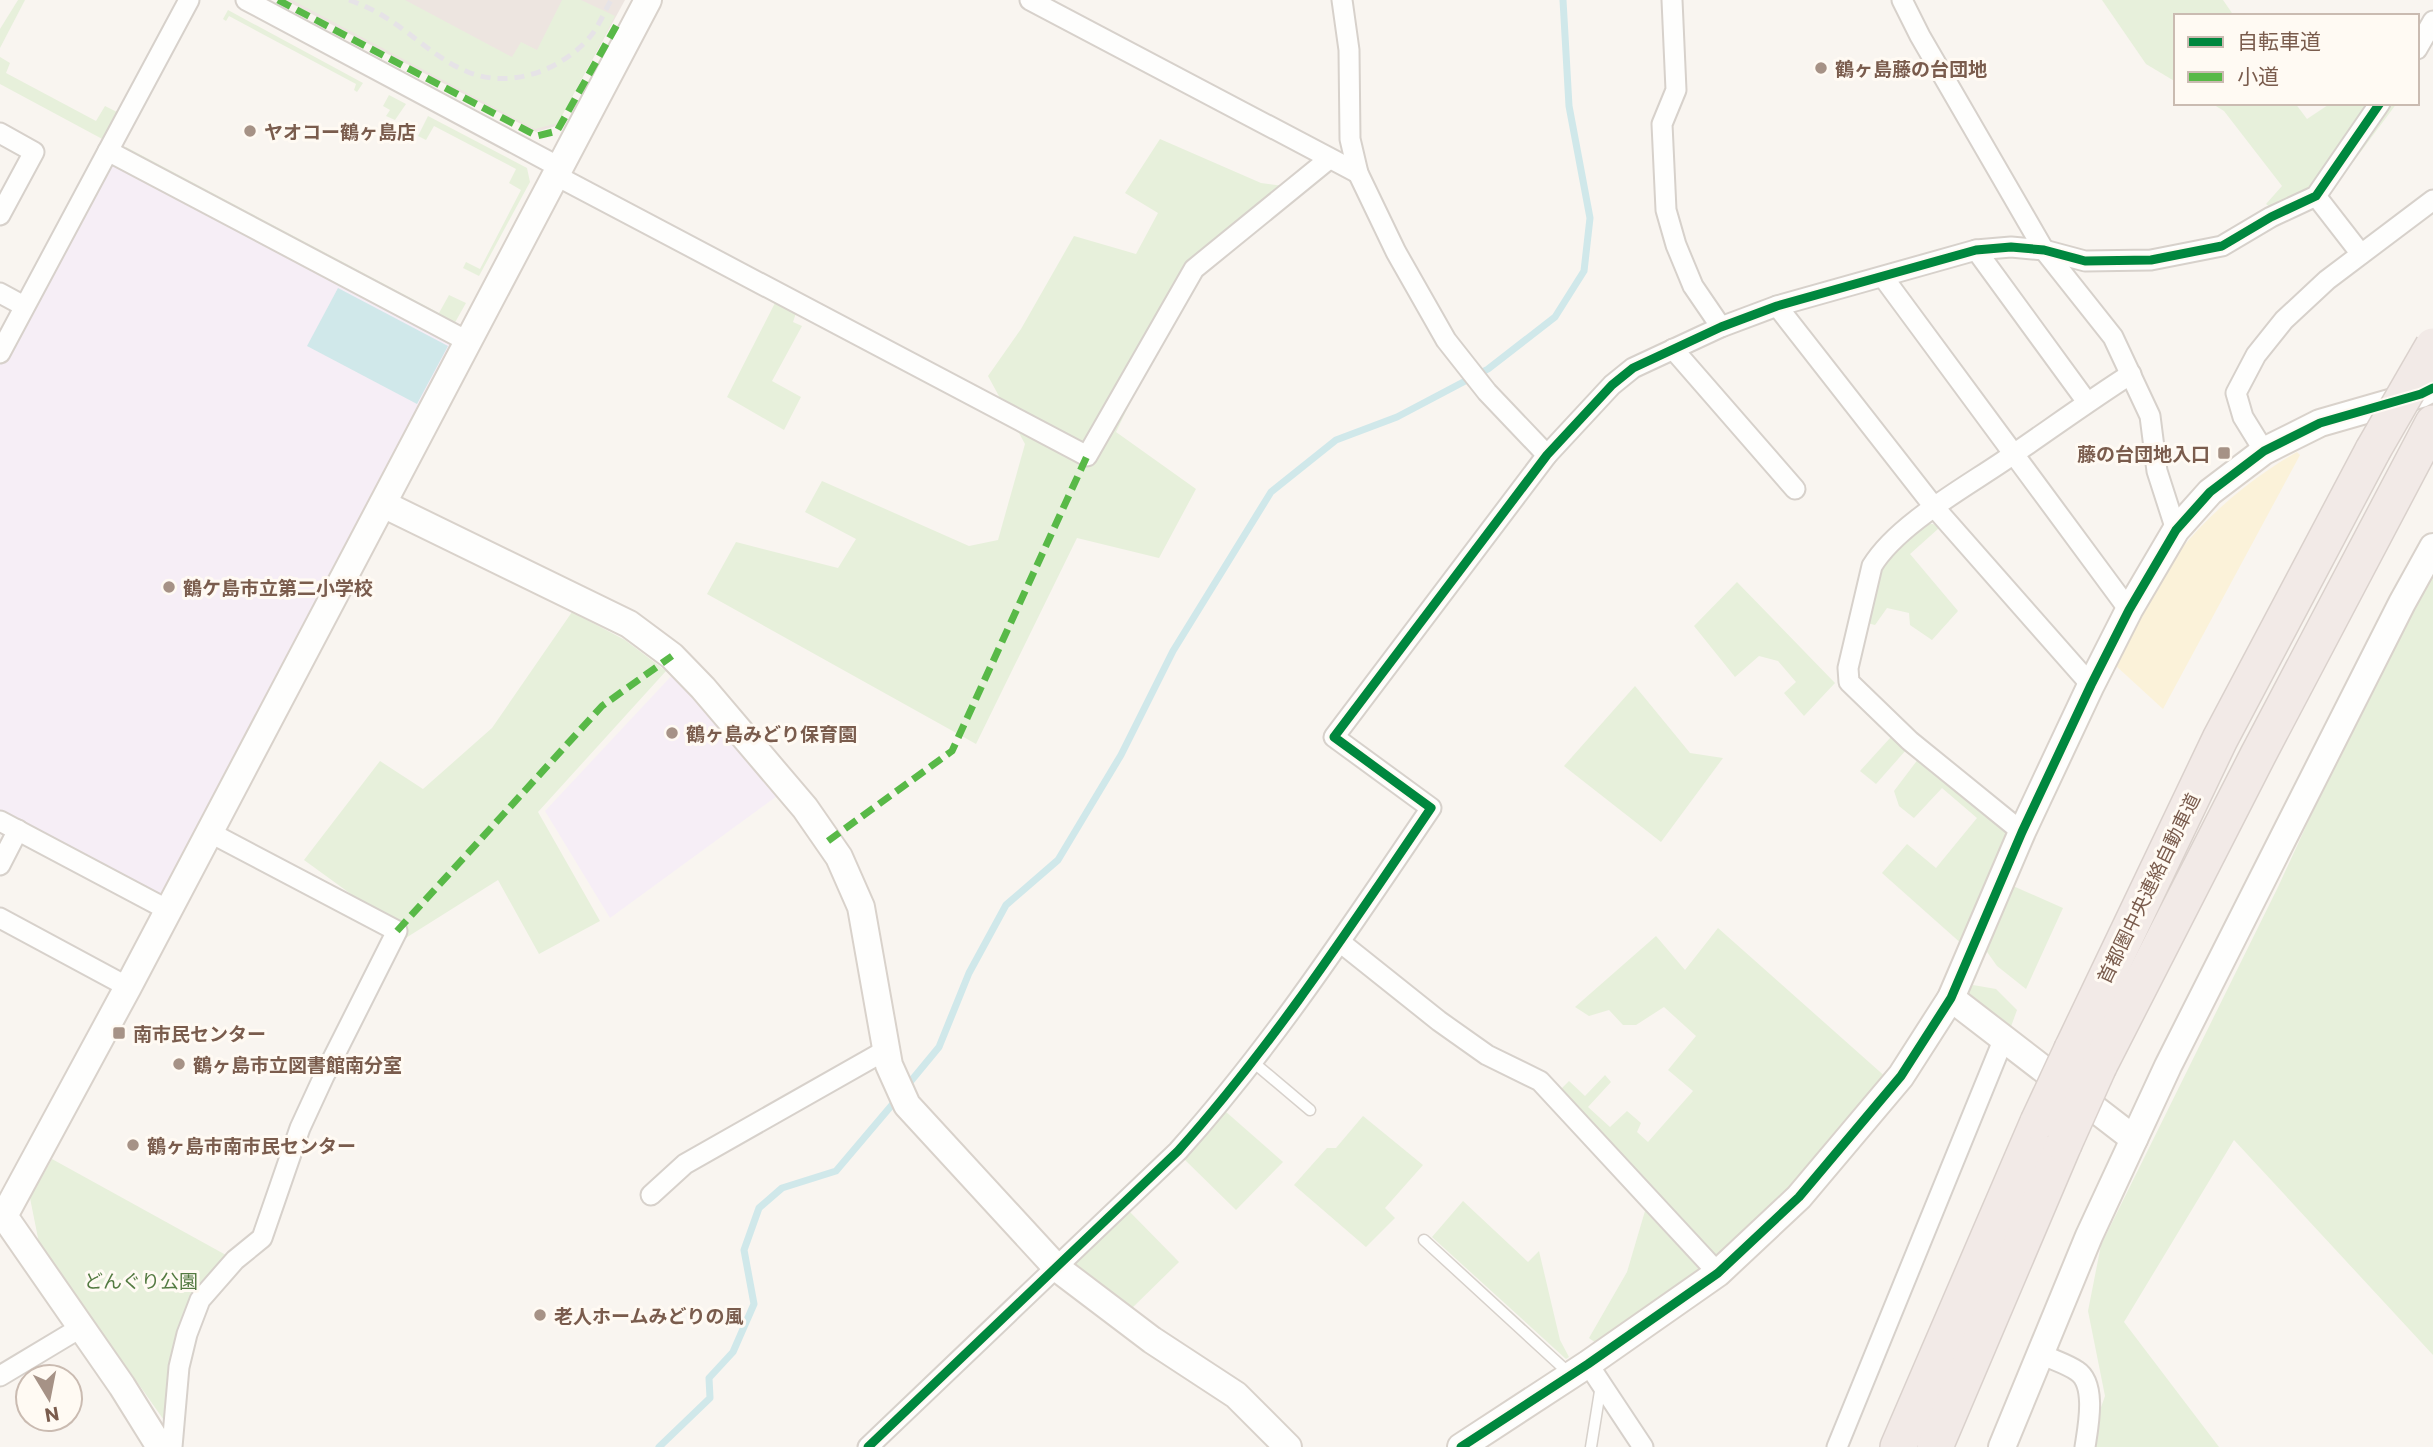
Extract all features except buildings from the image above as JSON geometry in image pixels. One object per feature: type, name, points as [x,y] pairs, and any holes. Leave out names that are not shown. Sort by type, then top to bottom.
[{"type":"highway","name":"首都圏中央連絡自動車道","points":[[1898,1447],[2051,1133],[2220,739],[2373,450],[2433,346]]},
{"type":"highway","name":"首都圏中央連絡自動車道","points":[[2085,1057],[2433,423]]},
{"type":"highway","name":"首都圏中央連絡自動車道","points":[[1935,1447],[2051,1133]]},
{"type":"street","points":[[0,353],[189,0]]},
{"type":"street","points":[[246,0],[1087,456],[1194,269],[1329,159]]},
{"type":"street","points":[[160,1447],[122,1386],[1,1214],[128,987],[648,0]]},
{"type":"street","points":[[1030,0],[1358,173]]},
{"type":"street","points":[[1342,0],[1349,50],[1350,139],[1358,173],[1396,252],[1447,340],[1487,392],[1547,455]]},
{"type":"street","points":[[1672,0],[1676,90],[1662,124],[1666,210],[1676,245],[1693,286],[1721,327]]},
{"type":"street","points":[[1902,0],[1920,36],[2044,250],[2113,337],[2150,416],[2157,471],[2176,530]]},
{"type":"street","points":[[2419,46],[2433,21]]},
{"type":"street","points":[[868,1447],[1178,1152],[1222,1102],[1308,990],[1431,808],[1334,737],[1547,455],[1612,385],[1633,368],[1721,327],[1777,306],[1976,250],[2011,247],[2044,250],[2085,261],[2151,260],[2222,246],[2316,196],[2379,105]]},
{"type":"street","points":[[0,133],[34,152],[0,215]]},
{"type":"street","points":[[108,151],[467,341]]},
{"type":"street","points":[[2316,196],[2361,254]]},
{"type":"street","points":[[2264,451],[2243,417],[2236,393],[2256,355],[2284,320],[2327,279],[2433,200]]},
{"type":"street","points":[[1976,250],[2087,402]]},
{"type":"street","points":[[1883,277],[2129,610]]},
{"type":"street","points":[[0,293],[24,306]]},
{"type":"street","points":[[1777,306],[1935,508],[2091,685]]},
{"type":"street","points":[[1673,349],[1795,489]]},
{"type":"street","points":[[2022,832],[1910,741],[1849,682],[1848,668],[1872,566],[1880,552],[1935,508],[2131,374]]},
{"type":"street","points":[[1461,1447],[1587,1374],[1718,1273],[1799,1197],[1901,1076],[1951,998],[2022,832],[2129,610],[2176,530],[2210,492],[2264,451],[2320,423],[2421,394],[2433,388]]},
{"type":"street","points":[[383,504],[629,624],[672,656],[703,688],[805,808],[839,857],[861,907],[888,1065],[907,1105],[1057,1268],[1153,1340],[1236,1395],[1288,1447]]},
{"type":"street","points":[[2002,1447],[2090,1236],[2180,1042],[2402,603],[2433,547]]},
{"type":"street","points":[[0,821],[168,909]]},
{"type":"street","points":[[0,864],[18,831]]},
{"type":"street","points":[[172,1447],[179,1367],[187,1334],[200,1300],[234,1260],[262,1238],[300,1128],[397,930],[209,832]]},
{"type":"street","points":[[0,918],[128,987]]},
{"type":"street","points":[[1340,942],[1439,1021],[1487,1055],[1540,1081],[1718,1273]]},
{"type":"street","points":[[1951,998],[2134,1139]]},
{"type":"street","points":[[1837,1447],[2004,1038]]},
{"type":"street","points":[[651,1195],[685,1164],[886,1050]]},
{"type":"street","points":[[0,1376],[80,1328]]},
{"type":"street","points":[[2041,1354],[2080,1373],[2088,1386],[2090,1409],[2085,1447]]},
{"type":"street","points":[[1587,1374],[1643,1447]]},
{"type":"lane","points":[[1253,1062],[1310,1110]]},
{"type":"lane","points":[[1424,1240],[1587,1374],[1591,1447]]},
{"type":"shaded area","points":[[285,0],[625,0],[556,126],[536,132]]},
{"type":"shaded area","name":"鶴ケ島市立第二小学校","points":[[108,151],[467,341],[168,910],[0,821],[0,353]]},
{"type":"shaded area","name":"鶴ヶ島みどり保育園","points":[[676,671],[777,796],[610,918],[545,811]]},
{"type":"green space","points":[[18,0],[25,0],[0,48],[0,29]]},
{"type":"green space","points":[[292,0],[405,0],[512,57],[521,42],[537,50],[562,0],[581,0],[615,16],[558,123],[535,129]]},
{"type":"green space","points":[[2102,0],[2223,0],[2233,14],[2174,14],[2174,81],[2146,64]]},
{"type":"green space","points":[[228,10],[363,83],[357,92],[354,90],[356,84],[229,16],[226,21],[223,19]]},
{"type":"green space","points":[[165,21],[169,24],[106,141],[0,84],[0,57],[10,63],[6,73],[96,121],[105,106],[117,112]]},
{"type":"green space","points":[[389,95],[406,104],[395,120],[386,116],[390,110],[383,106]]},
{"type":"green space","points":[[2214,105],[2296,105],[2307,119],[2328,105],[2396,105],[2339,181],[2289,221],[2266,204],[2282,186],[2224,111]]},
{"type":"green space","points":[[428,116],[527,168],[530,182],[479,276],[463,268],[466,262],[480,269],[521,190],[509,183],[516,169],[434,126],[426,140],[418,136]]},
{"type":"green space","points":[[1160,139],[1261,183],[1300,188],[1200,274],[1153,355],[1116,432],[1196,489],[1159,558],[1077,538],[976,744],[707,594],[736,542],[838,568],[856,539],[805,512],[822,481],[969,546],[998,540],[1025,444],[988,376],[1021,329],[1074,236],[1136,254],[1158,213],[1125,193]]},
{"type":"green space","points":[[126,147],[439,313],[449,295],[466,303],[453,326],[127,154]]},
{"type":"green space","points":[[777,299],[797,310],[793,322],[802,326],[772,381],[801,397],[784,430],[727,397]]},
{"type":"green space","points":[[1928,524],[1939,528],[1910,554],[1958,611],[1932,640],[1910,625],[1909,613],[1887,608],[1875,625],[1867,623],[1880,571],[1900,545]]},
{"type":"green space","points":[[2433,566],[2433,1355],[2234,1140],[2124,1322],[2219,1447],[2087,1447],[2105,1396],[2088,1311],[2101,1245],[2278,887],[2372,683]]},
{"type":"green space","points":[[1737,582],[1835,683],[1804,716],[1784,693],[1796,682],[1778,661],[1759,656],[1735,677],[1694,626]]},
{"type":"green space","points":[[572,612],[625,640],[666,671],[538,812],[600,921],[539,954],[498,880],[401,941],[355,897],[304,860],[380,761],[423,789],[492,728]]},
{"type":"green space","points":[[1635,686],[1690,753],[1723,758],[1661,842],[1564,766]]},
{"type":"green space","points":[[1891,737],[1906,750],[1876,784],[1860,771]]},
{"type":"green space","points":[[1919,758],[2011,831],[1963,945],[1882,873],[1907,844],[1936,868],[1977,818],[1942,788],[1914,818],[1899,806],[1894,791]]},
{"type":"green space","points":[[2013,886],[2063,908],[2026,989],[1997,966],[1985,949]]},
{"type":"green space","points":[[1718,928],[1888,1079],[1801,1181],[1719,1258],[1559,1091],[1569,1081],[1585,1096],[1605,1075],[1611,1082],[1588,1107],[1610,1127],[1627,1111],[1641,1123],[1637,1132],[1648,1142],[1693,1091],[1668,1070],[1696,1036],[1664,1007],[1636,1025],[1623,1025],[1609,1010],[1589,1016],[1575,1007],[1656,936],[1685,970]]},
{"type":"green space","points":[[1973,985],[1996,989],[2017,1010],[2009,1032],[1967,995]]},
{"type":"green space","points":[[1225,1111],[1283,1162],[1236,1210],[1184,1159]]},
{"type":"green space","points":[[1363,1116],[1423,1165],[1385,1208],[1395,1218],[1366,1247],[1294,1185],[1327,1148],[1336,1148]]},
{"type":"green space","name":"どんぐり公園","points":[[52,1159],[235,1260],[200,1300],[166,1423],[39,1243],[30,1198]]},
{"type":"green space","points":[[1463,1201],[1528,1262],[1539,1251],[1560,1340],[1569,1357],[1566,1359],[1432,1237]]},
{"type":"green space","points":[[1127,1209],[1179,1262],[1130,1310],[1074,1264]]},
{"type":"green space","points":[[1645,1211],[1699,1269],[1596,1343],[1589,1338],[1627,1272]]},
{"type":"sand","points":[[2297,452],[2300,455],[2163,709],[2115,665],[2143,607],[2162,574],[2206,521],[2258,477]]},
{"type":"water","points":[[338,288],[448,346],[417,404],[307,346]]},
{"type":"waterway","points":[[906,1087],[939,1047],[969,973],[1006,905],[1058,860],[1121,755],[1173,651],[1271,492],[1336,440],[1397,417],[1488,369],[1555,317],[1584,271],[1590,218],[1569,106],[1563,0]]},
{"type":"waterway","points":[[659,1447],[710,1398],[709,1378],[733,1352],[754,1304],[744,1250],[759,1208],[782,1188],[836,1171],[897,1099]]},
{"type":"railway","points":[[349,0],[383,16],[457,67],[485,77],[502,79],[536,73],[568,57],[593,33],[611,0]]},
{"type":"marked path","points":[[278,0],[537,136],[557,131],[619,21]]},
{"type":"marked path","points":[[828,841],[952,751],[1087,456]]},
{"type":"marked path","points":[[397,931],[602,706],[672,656]]},
{"type":"cycle path","points":[[868,1447],[1178,1151],[1279,1027],[1341,940],[1431,808],[1334,737],[1547,455],[1612,385],[1633,368],[1721,327],[1777,306],[1976,250],[2011,247],[2044,250],[2085,261],[2151,260],[2222,246],[2271,217],[2316,196],[2379,105]]},
{"type":"cycle path","points":[[1461,1447],[1588,1364],[1718,1273],[1799,1197],[1901,1076],[1951,998],[2022,832],[2129,610],[2176,530],[2210,492],[2264,451],[2320,423],[2421,394],[2433,388]]},
{"type":"place","name":"鶴ヶ島藤の台団地","points":[[1821,68]]},
{"type":"place","name":"ヤオコー鶴ヶ島店","points":[[250,131]]},
{"type":"place","name":"藤の台団地入口","points":[[2224,453]]},
{"type":"place","name":"鶴ケ島市立第二小学校","points":[[169,587]]},
{"type":"place","name":"鶴ヶ島みどり保育園","points":[[672,733]]},
{"type":"place","name":"南市民センター","points":[[119,1033]]},
{"type":"place","name":"鶴ヶ島市立図書館南分室","points":[[179,1064]]},
{"type":"place","name":"鶴ヶ島市南市民センター","points":[[133,1145]]},
{"type":"place","name":"老人ホームみどりの風","points":[[540,1315]]}]
